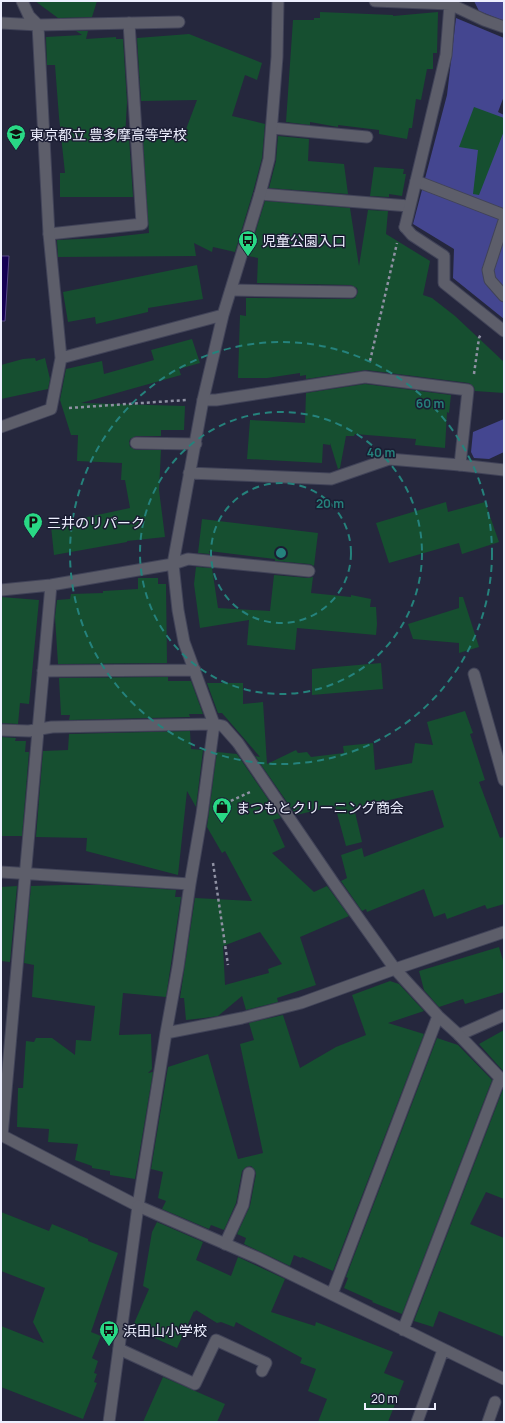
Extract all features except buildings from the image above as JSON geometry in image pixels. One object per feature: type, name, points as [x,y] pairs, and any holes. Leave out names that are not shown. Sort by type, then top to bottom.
[{"type":"street","points":[[1,427],[51,409],[61,358],[49,234],[38,25],[29,16],[22,1]]},
{"type":"street","points":[[109,1422],[138,1206],[178,967],[202,814],[214,724],[184,642],[173,564],[203,400],[223,315],[260,194],[269,158],[277,58],[278,1]]},
{"type":"street","points":[[375,1],[451,2],[484,20],[504,28]]},
{"type":"street","points":[[451,2],[446,55],[405,227],[412,235],[444,256],[444,283],[504,331]]},
{"type":"street","points":[[1,23],[38,25],[179,22]]},
{"type":"street","points":[[49,234],[142,224],[129,23]]},
{"type":"street","points":[[272,128],[367,138]]},
{"type":"street","points":[[416,181],[504,215]]},
{"type":"street","points":[[260,194],[409,206]]},
{"type":"street","points":[[504,222],[488,270],[490,280],[504,296]]},
{"type":"street","points":[[231,290],[351,292]]},
{"type":"street","points":[[61,358],[223,315]]},
{"type":"street","points":[[203,400],[216,400],[365,377],[468,390],[460,465]]},
{"type":"street","points":[[136,443],[196,444]]},
{"type":"street","points":[[189,473],[331,479],[389,459],[504,470]]},
{"type":"street","points":[[1,590],[51,585],[173,564],[188,559],[309,571]]},
{"type":"street","points":[[51,585],[1,1136],[138,1206],[258,1258],[504,1379]]},
{"type":"street","points":[[43,671],[195,670]]},
{"type":"street","points":[[474,674],[504,780]]},
{"type":"street","points":[[1,730],[29,731],[38,729],[214,724],[223,726],[238,743],[335,885],[395,968],[438,1016],[459,1035],[502,1080],[403,1330]]},
{"type":"street","points":[[1,872],[190,884]]},
{"type":"street","points":[[166,1033],[242,1018],[301,1003],[395,968],[504,932]]},
{"type":"street","points":[[459,1035],[504,1015]]},
{"type":"street","points":[[332,1294],[438,1016]]},
{"type":"street","points":[[225,1244],[243,1205],[249,1173]]},
{"type":"street","points":[[119,1348],[195,1384],[216,1340],[266,1363],[262,1371]]},
{"type":"street","points":[[417,1422],[443,1350]]},
{"type":"street","points":[[488,1422],[495,1402]]},
{"type":"path","points":[[365,377],[398,238],[405,227]]},
{"type":"path","points":[[468,390],[473,384],[479,338],[491,321]]},
{"type":"path","points":[[51,409],[203,400]]},
{"type":"path","points":[[202,814],[267,784]]},
{"type":"path","points":[[194,859],[212,861],[228,965]]},
{"type":"shaded area","points":[[474,1],[504,1],[504,21],[479,11]]},
{"type":"shaded area","points":[[456,18],[504,38],[504,96],[498,112],[504,115],[504,319],[453,278],[454,249],[413,224],[447,95]]},
{"type":"shaded area","points":[[1,256],[9,256],[5,321],[1,321]]},
{"type":"shaded area","points":[[504,419],[504,452],[489,459],[474,458],[471,452],[473,432]]},
{"type":"place","name":"東京都立 豊多摩高等学校","points":[[16,151]]},
{"type":"place","name":"児童公園入口","points":[[248,257]]},
{"type":"place","name":"三井のリパーク","points":[[33,539]]},
{"type":"place","name":"まつもとクリーニング商会","points":[[222,824]]},
{"type":"place","name":"浜田山小学校","points":[[109,1347]]}]
